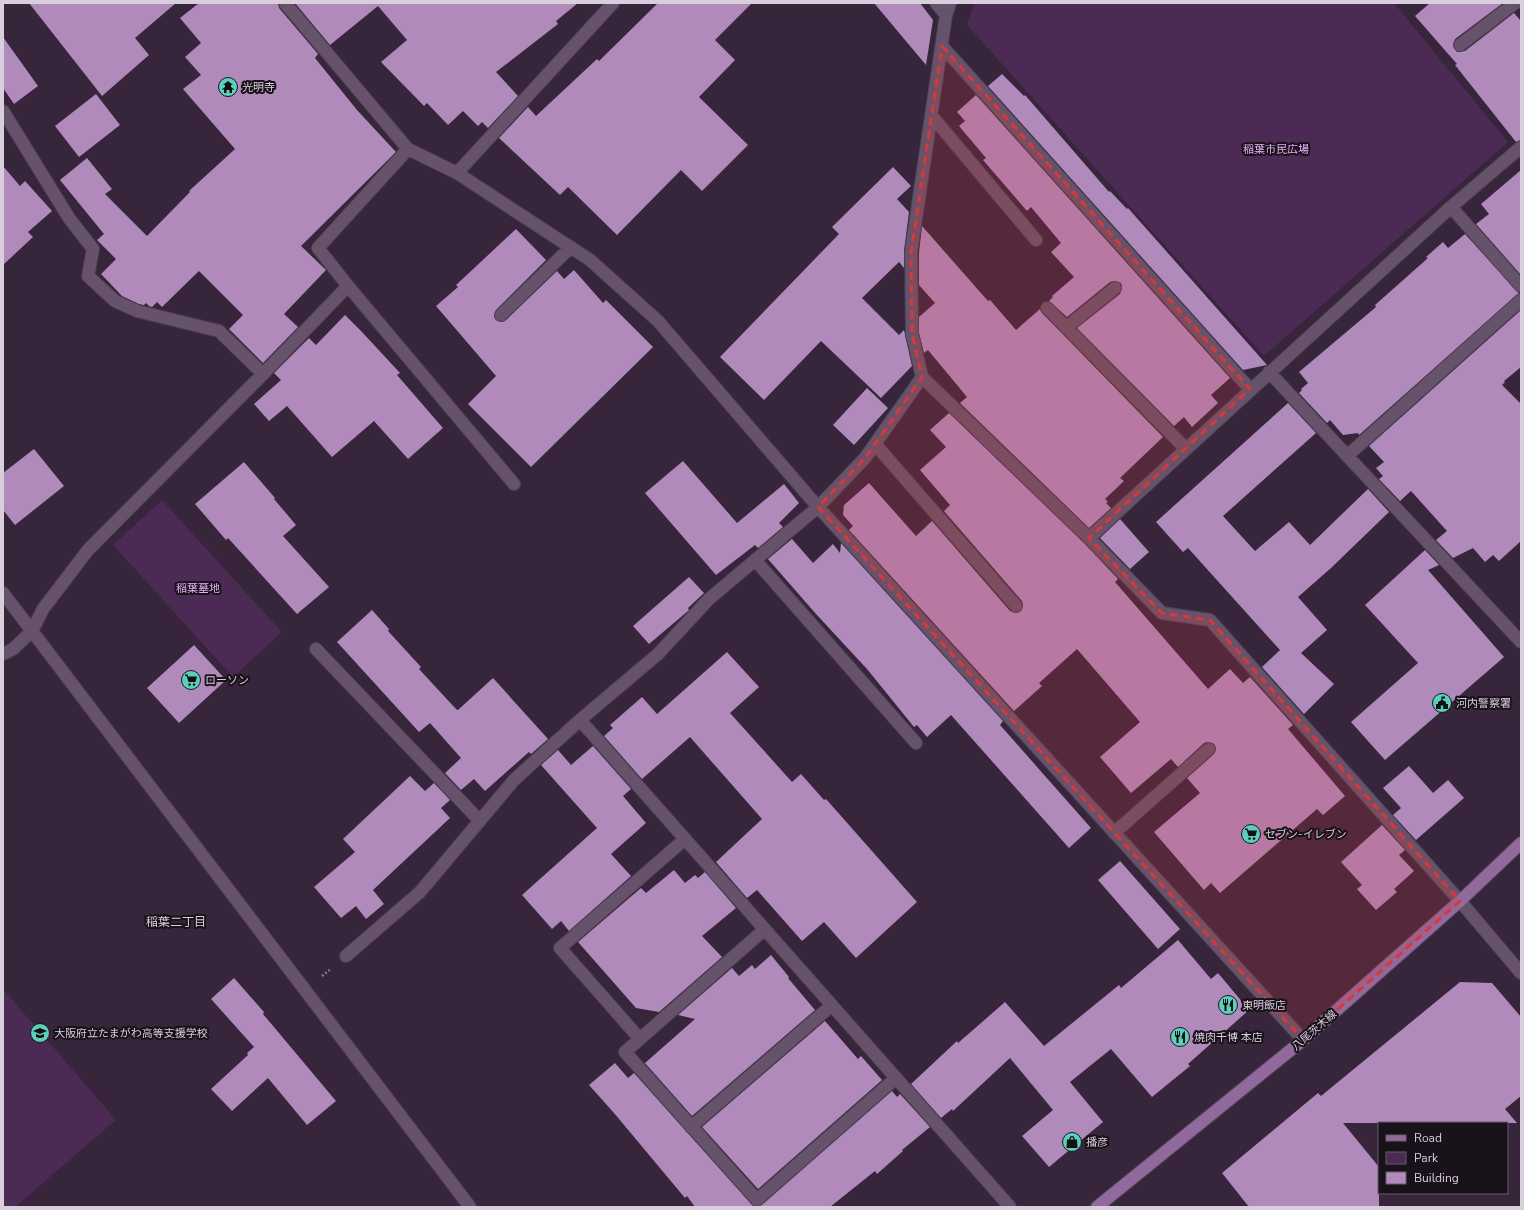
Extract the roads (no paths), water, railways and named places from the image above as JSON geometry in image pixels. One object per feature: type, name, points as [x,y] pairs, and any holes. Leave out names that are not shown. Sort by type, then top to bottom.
[{"type":"main road","name":"八尾茨木線","points":[[1105,1205],[1303,1040],[1460,901],[1521,843]]},
{"type":"street","points":[[285,3],[408,149],[457,173],[590,260],[658,321],[818,507],[1303,1040]]},
{"type":"street","points":[[457,173],[613,3]]},
{"type":"street","points":[[936,3],[948,9],[911,252],[912,334],[922,377],[1089,538],[1162,613],[1210,620],[1460,901],[1521,973]]},
{"type":"street","points":[[1460,45],[1515,3]]},
{"type":"street","points":[[942,46],[1250,389]]},
{"type":"street","points":[[3,111],[69,218],[93,249],[88,276],[114,301],[137,311],[219,331],[263,374]]},
{"type":"street","points":[[931,115],[1036,240]]},
{"type":"street","points":[[1089,538],[1250,389],[1451,207],[1521,147]]},
{"type":"street","points":[[408,149],[318,248],[514,484]]},
{"type":"street","points":[[1451,207],[1521,286]]},
{"type":"street","points":[[501,315],[571,248]]},
{"type":"street","points":[[3,654],[13,649],[32,631],[43,609],[88,550],[348,286]]},
{"type":"street","points":[[1067,327],[1114,288]]},
{"type":"street","points":[[1347,456],[1521,300]]},
{"type":"street","points":[[1047,308],[1186,449]]},
{"type":"street","points":[[1269,372],[1521,642]]},
{"type":"street","points":[[346,956],[420,892],[514,780],[580,720],[658,654],[709,600],[818,507],[865,458],[922,377]]},
{"type":"street","points":[[875,444],[1016,606]]},
{"type":"street","points":[[755,560],[916,743]]},
{"type":"street","points":[[3,593],[470,1207]]},
{"type":"street","points":[[316,649],[480,821]]},
{"type":"street","points":[[580,720],[1010,1207]]},
{"type":"street","points":[[1114,833],[1209,749]]},
{"type":"street","points":[[640,1039],[560,948],[685,839]]},
{"type":"street","points":[[765,929],[625,1052],[756,1200],[896,1078]]},
{"type":"street","points":[[691,1126],[832,1005]]},
{"type":"place","name":"光明寺","points":[[228,87]]},
{"type":"place","name":"ローソン","points":[[191,680]]},
{"type":"place","name":"河内警察署","points":[[1442,703]]},
{"type":"place","name":"セブン-イレブン","points":[[1251,834]]},
{"type":"place","name":"東明飯店","points":[[1228,1005]]},
{"type":"place","name":"大阪府立たまがわ高等支援学校","points":[[40,1033]]},
{"type":"place","name":"焼肉千博 本店","points":[[1180,1037]]},
{"type":"place","name":"播彦","points":[[1072,1142]]},
{"type":"district","name":"稲葉二丁目","points":[[176,922]]},
{"type":"park label","name":"稲葉市民広場","points":[[1276,149]]},
{"type":"park label","name":"稲葉墓地","points":[[198,588]]}]
